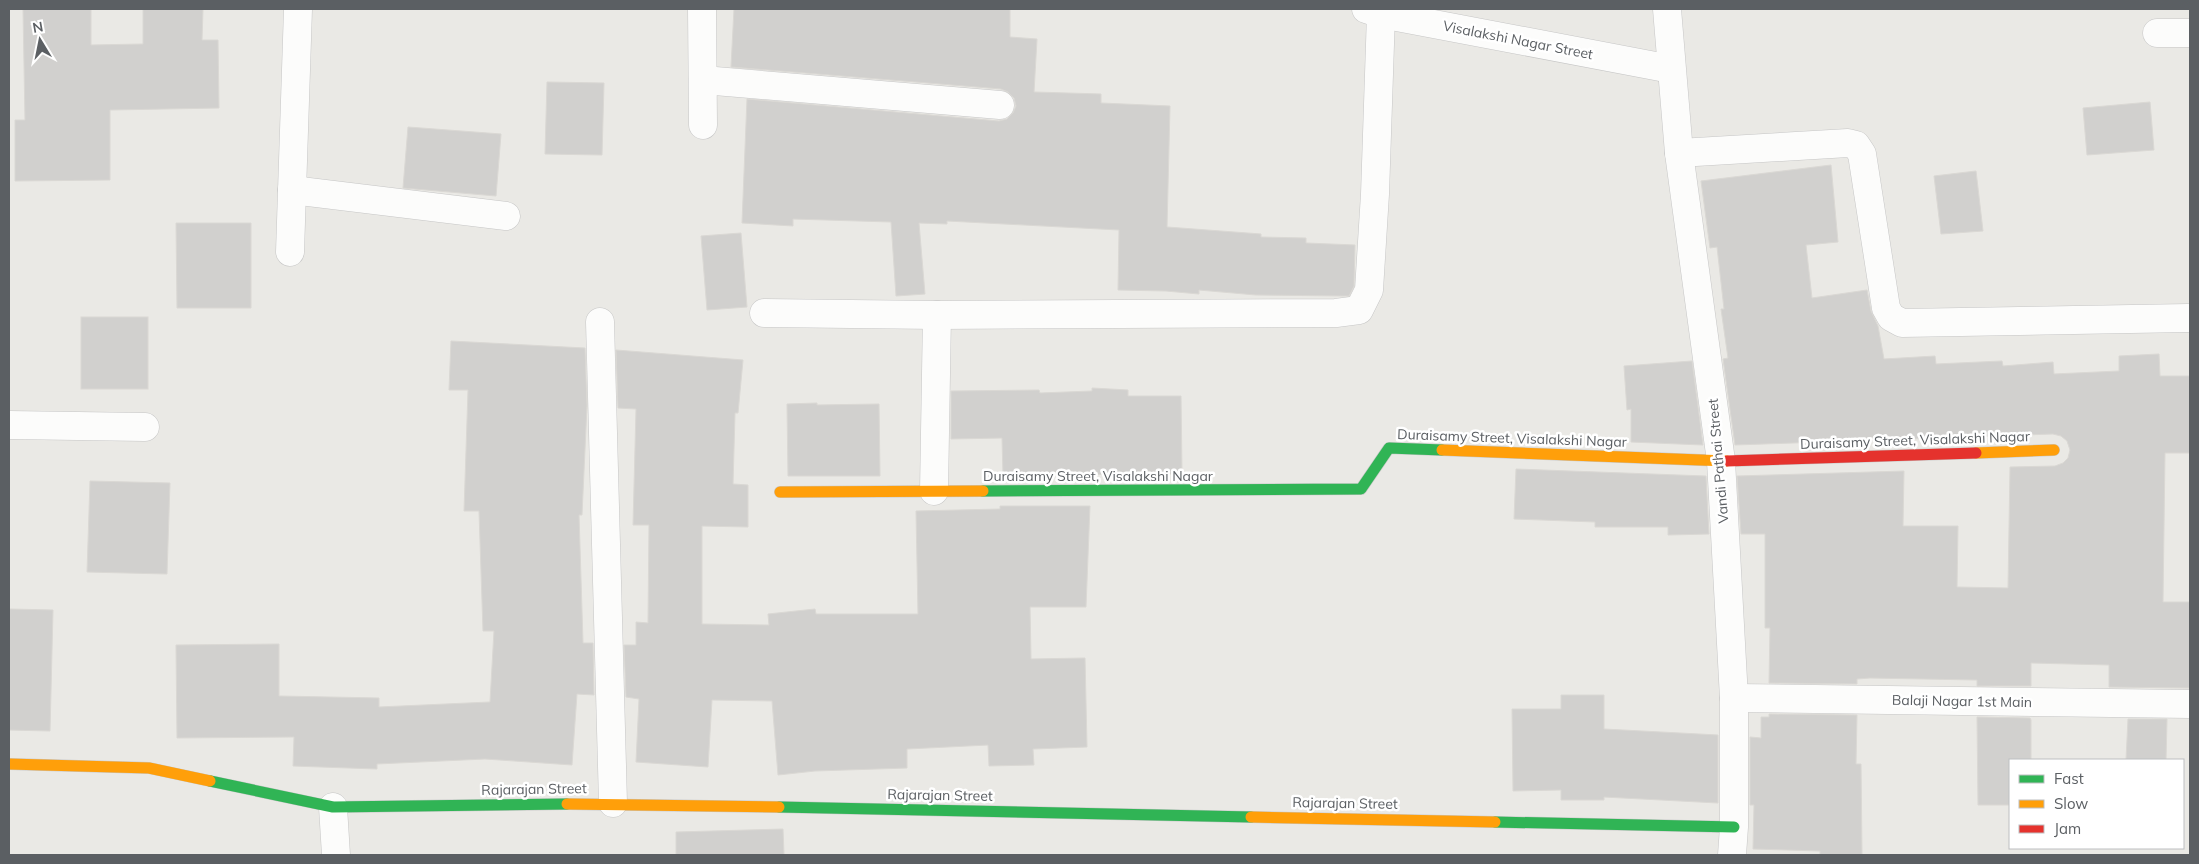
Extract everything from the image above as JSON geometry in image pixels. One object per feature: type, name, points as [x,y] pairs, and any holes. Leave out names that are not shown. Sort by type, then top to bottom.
[{"type":"street","points":[[290,252],[298,9]]},
{"type":"street","points":[[702,9],[703,125]]},
{"type":"street","name":"Vandi Pathai Street","points":[[1668,9],[1671,69],[1679,153],[1721,461],[1734,698],[1734,827],[1732,855]]},
{"type":"street","points":[[764,313],[937,315],[1336,313],[1359,310],[1369,290],[1373,12]]},
{"type":"street","name":"Visalakshi Nagar Street","points":[[1373,12],[1671,69]]},
{"type":"street","points":[[2157,33],[2190,33]]},
{"type":"street","points":[[703,80],[1000,105]]},
{"type":"street","points":[[1679,153],[1848,143],[1856,145],[1862,154],[1886,308],[1891,317],[1902,323],[2188,318]]},
{"type":"street","points":[[292,190],[506,216]]},
{"type":"street","points":[[934,491],[937,315]]},
{"type":"street","points":[[600,322],[613,803]]},
{"type":"street","points":[[9,425],[145,427]]},
{"type":"street","name":"Duraisamy Street, Visalakshi Nagar","points":[[780,492],[1361,490],[1389,448],[1721,461],[2054,450]]},
{"type":"street","name":"Balaji Nagar 1st Main","points":[[1734,698],[2190,704]]},
{"type":"street","name":"Rajarajan Street","points":[[9,764],[149,768],[333,807],[613,803],[1734,827]]},
{"type":"street","points":[[333,807],[336,855]]},
{"type":"building","points":[[23,9],[91,9],[91,45],[143,44],[143,9],[203,9],[202,40],[218,40],[219,108],[110,110],[110,180],[15,181],[15,120],[25,120]]},
{"type":"building","points":[[734,9],[1010,9],[1010,37],[1037,39],[1034,92],[1101,94],[1101,103],[1170,106],[1167,227],[1261,234],[1261,237],[1306,238],[1306,243],[1355,245],[1354,286],[1349,296],[1256,295],[1199,290],[1199,294],[1118,290],[1119,230],[947,221],[947,224],[919,223],[925,294],[896,296],[891,222],[793,219],[793,226],[742,223],[747,99],[999,121],[1007,119],[1013,113],[1016,106],[1014,98],[1008,92],[1001,89],[731,67]]},
{"type":"building","points":[[547,82],[604,83],[602,155],[545,154]]},
{"type":"building","points":[[2150,102],[2154,150],[2087,155],[2083,108]]},
{"type":"building","points":[[408,127],[501,134],[496,196],[403,188]]},
{"type":"building","points":[[1831,165],[1838,242],[1806,245],[1812,298],[1867,290],[1871,311],[1878,326],[1884,359],[1935,356],[1936,364],[2002,361],[2003,366],[2053,362],[2054,374],[2119,371],[2119,356],[2159,354],[2160,376],[2190,376],[2190,453],[2165,453],[2163,602],[2190,602],[2190,688],[2109,687],[2109,665],[2031,663],[2031,686],[1977,686],[1977,680],[1870,678],[1857,679],[1857,684],[1769,683],[1770,628],[1765,628],[1765,534],[1741,534],[1737,476],[1904,471],[1903,526],[1958,526],[1957,587],[2008,588],[2010,467],[2055,466],[2063,463],[2068,458],[2070,450],[2067,441],[2061,436],[2053,434],[1735,445],[1723,359],[1728,358],[1721,309],[1724,309],[1717,247],[1710,248],[1701,181]]},
{"type":"building","points":[[1976,171],[1983,231],[1941,234],[1934,176]]},
{"type":"building","points":[[176,223],[251,223],[251,308],[177,308]]},
{"type":"building","points":[[741,233],[747,307],[707,310],[701,236]]},
{"type":"building","points":[[81,317],[148,317],[148,389],[81,389]]},
{"type":"building","points":[[451,341],[585,348],[587,406],[582,515],[579,515],[583,643],[593,643],[594,695],[577,694],[572,765],[485,759],[377,764],[377,769],[293,766],[294,737],[177,738],[176,645],[279,644],[279,696],[379,698],[379,707],[490,702],[494,631],[483,631],[479,511],[464,511],[468,390],[449,390]]},
{"type":"building","points":[[616,350],[743,360],[738,413],[735,413],[733,484],[748,485],[748,527],[702,526],[702,624],[769,625],[768,614],[815,609],[816,614],[918,614],[916,511],[1000,509],[1000,506],[1090,506],[1086,607],[1030,607],[1031,659],[1085,658],[1087,747],[1033,749],[1034,765],[989,766],[988,745],[907,749],[907,768],[815,771],[778,775],[772,701],[712,700],[708,767],[636,762],[639,699],[626,697],[624,645],[636,645],[636,622],[648,623],[649,525],[633,525],[636,409],[618,408]]},
{"type":"building","points":[[1692,361],[1703,445],[1631,442],[1631,409],[1627,410],[1624,366]]},
{"type":"building","points":[[1092,388],[1128,390],[1128,396],[1181,396],[1182,474],[1003,475],[1002,438],[951,439],[951,391],[1039,390],[1040,393],[1092,391]]},
{"type":"building","points":[[817,403],[817,405],[879,404],[880,476],[788,476],[787,404]]},
{"type":"building","points":[[1516,469],[1706,476],[1709,534],[1668,535],[1668,527],[1595,527],[1595,522],[1514,519]]},
{"type":"building","points":[[90,481],[170,483],[167,574],[87,572]]},
{"type":"building","points":[[9,609],[53,610],[50,731],[9,730]]},
{"type":"building","points":[[1561,695],[1604,695],[1604,729],[1718,735],[1718,803],[1604,797],[1604,800],[1561,800],[1561,790],[1513,791],[1512,709],[1561,709]]},
{"type":"building","points":[[1769,714],[1857,715],[1856,764],[1861,764],[1862,855],[1820,855],[1820,851],[1753,849],[1754,805],[1750,805],[1750,737],[1761,738],[1761,717],[1769,717]]},
{"type":"building","points":[[1977,717],[2030,718],[2031,759],[2009,759],[2009,805],[1978,805]]},
{"type":"building","points":[[2128,719],[2167,719],[2166,759],[2126,759]]},
{"type":"building","points":[[783,829],[784,855],[676,855],[676,832]]},
{"type":"traffic: fast","points":[[983,491],[1361,489],[1389,448],[1442,450]]},
{"type":"traffic: fast","points":[[210,781],[333,807],[567,804]]},
{"type":"traffic: fast","points":[[779,807],[1251,817]]},
{"type":"traffic: fast","points":[[1495,822],[1734,827]]},
{"type":"traffic: slow","points":[[1442,450],[1727,461]]},
{"type":"traffic: slow","points":[[1976,453],[2054,450]]},
{"type":"traffic: slow","points":[[780,492],[983,491]]},
{"type":"traffic: slow","points":[[9,764],[149,768],[210,781]]},
{"type":"traffic: slow","points":[[567,804],[779,807]]},
{"type":"traffic: slow","points":[[1251,817],[1495,822]]},
{"type":"traffic: jam","points":[[1727,461],[1976,453]]}]
